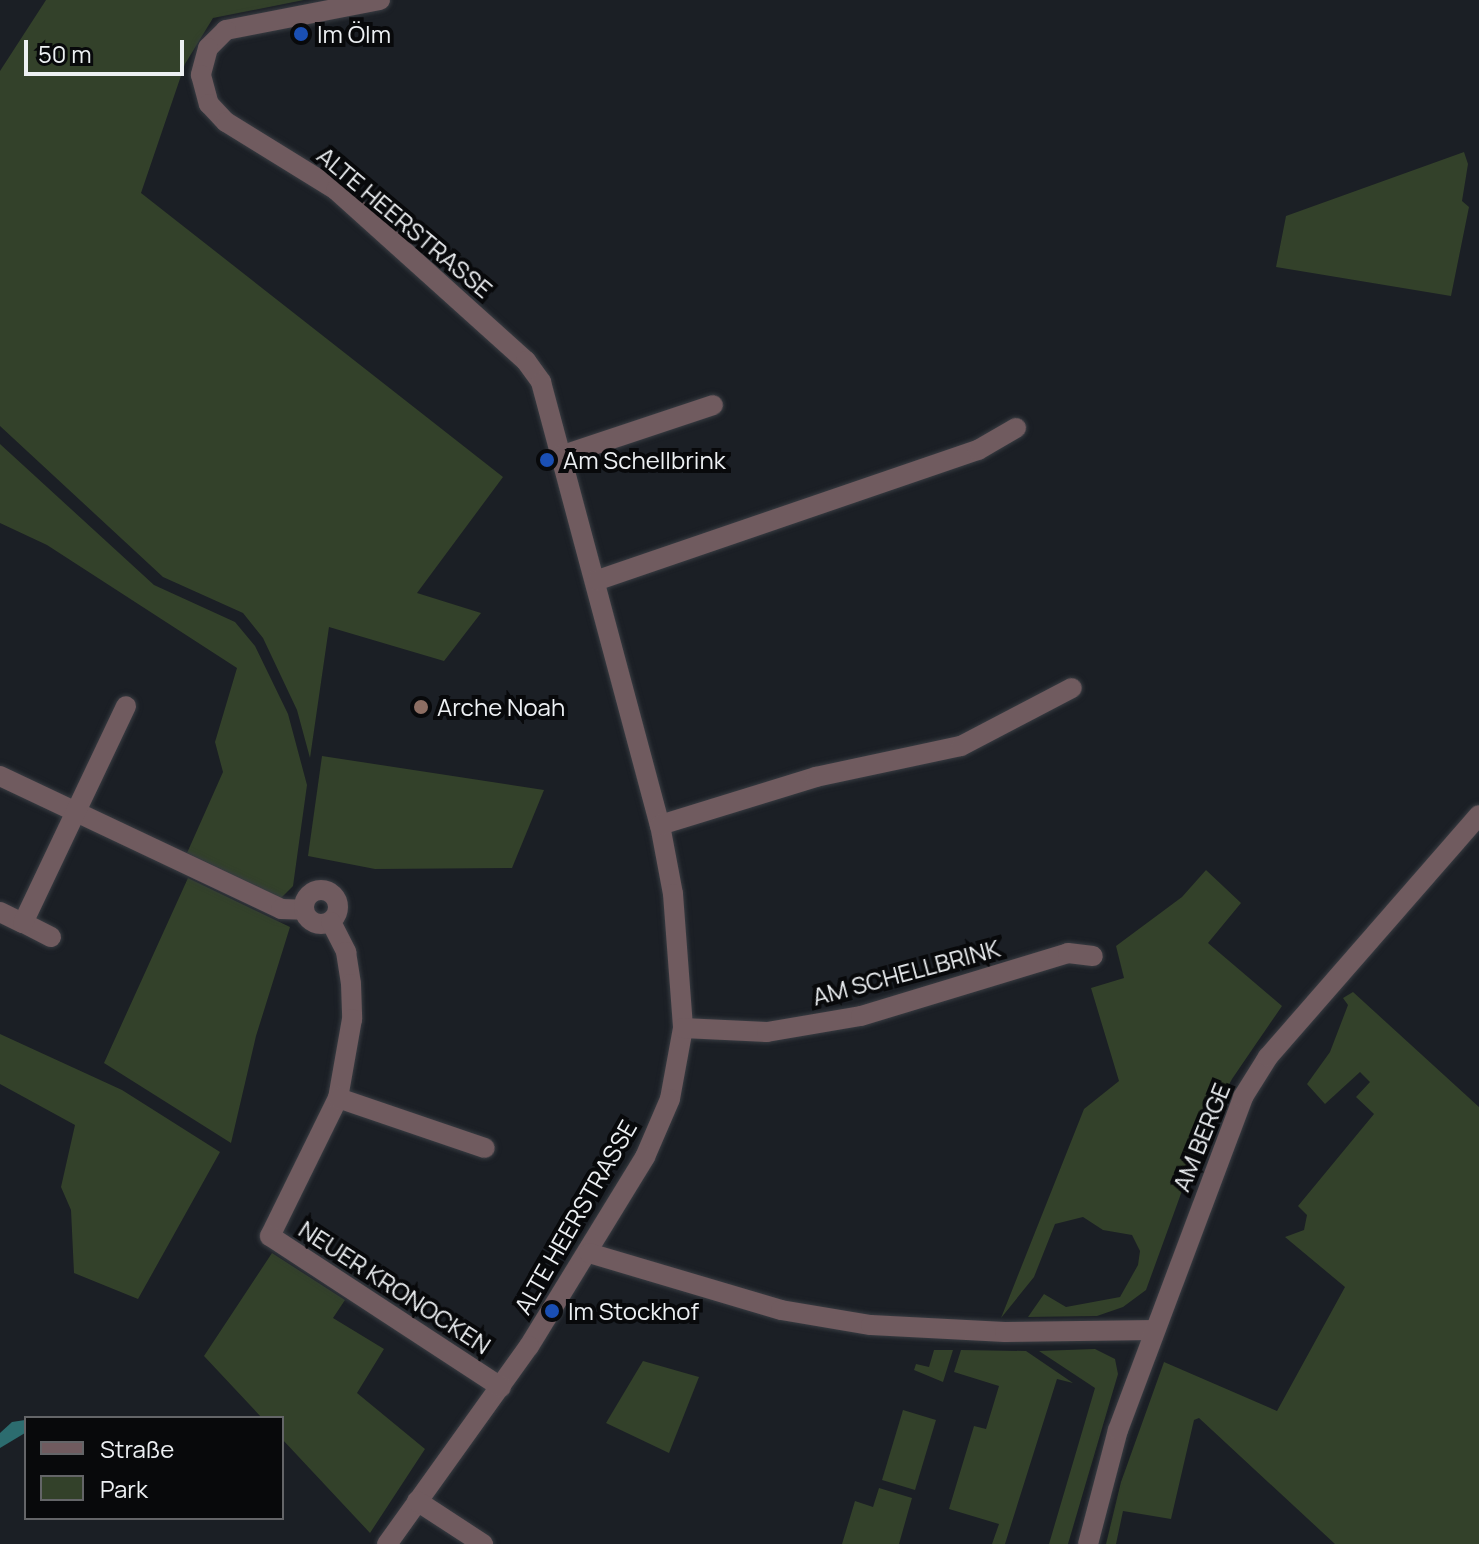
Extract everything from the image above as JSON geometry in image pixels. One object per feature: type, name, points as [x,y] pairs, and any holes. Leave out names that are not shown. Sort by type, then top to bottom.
[{"type":"street","name":"ALTE HEERSTRASSE","points":[[380,0],[226,30],[208,48],[201,75],[209,104],[226,122],[327,183],[526,361],[549,402],[660,825],[673,894],[683,1028],[670,1099],[645,1157],[589,1253],[501,1387],[387,1544]]},
{"type":"street","points":[[563,455],[713,405]]},
{"type":"street","points":[[598,580],[978,450],[1016,428]]},
{"type":"street","points":[[660,825],[816,777],[961,746],[1072,688]]},
{"type":"street","points":[[23,923],[126,706]]},
{"type":"street","points":[[0,776],[281,909],[304,910],[314,923],[331,922]]},
{"type":"street","name":"AM BERGE","points":[[1088,1544],[1118,1430],[1229,1129],[1268,1057],[1479,815]]},
{"type":"street","name":"NEUER KRONOCKEN","points":[[304,910],[311,893],[328,891],[338,905],[331,922],[346,952],[352,1019],[338,1098],[270,1236],[501,1387]]},
{"type":"street","points":[[0,912],[51,937]]},
{"type":"street","name":"AM SCHELLBRINK","points":[[683,1028],[767,1032],[861,1016],[1068,953],[1093,956]]},
{"type":"street","points":[[338,1098],[485,1148]]},
{"type":"street","points":[[589,1253],[781,1310],[871,1325],[1005,1332],[1155,1330]]},
{"type":"street","points":[[417,1501],[483,1544]]},
{"type":"green space","points":[[46,0],[304,0],[213,18],[185,64],[141,193],[503,477],[417,593],[481,613],[444,661],[329,627],[310,758],[297,710],[263,638],[243,613],[163,577],[0,426],[0,71]]},
{"type":"green space","points":[[1464,152],[1468,164],[1462,201],[1469,207],[1451,296],[1276,267],[1286,216]]},
{"type":"green space","points":[[0,444],[154,585],[235,622],[255,646],[288,714],[307,785],[293,886],[281,898],[187,853],[223,772],[215,742],[237,668],[47,545],[0,523]]},
{"type":"green space","points":[[322,756],[544,790],[512,868],[375,869],[308,856]]},
{"type":"green space","points":[[1206,870],[1241,903],[1208,943],[1282,1006],[1232,1079],[1203,1133],[1146,1290],[1123,1307],[1097,1316],[1028,1317],[1044,1294],[1066,1307],[1120,1297],[1138,1265],[1140,1251],[1132,1235],[1103,1230],[1083,1217],[1055,1224],[1034,1277],[1001,1318],[1084,1109],[1119,1081],[1091,988],[1124,978],[1116,946],[1182,897]]},
{"type":"green space","points":[[188,878],[290,927],[256,1036],[231,1143],[104,1063]]},
{"type":"green space","points":[[1353,992],[1479,1107],[1479,1544],[1335,1544],[1199,1418],[1194,1420],[1171,1519],[1123,1511],[1116,1544],[1106,1544],[1121,1482],[1164,1362],[1277,1411],[1345,1287],[1285,1237],[1304,1230],[1307,1215],[1298,1206],[1374,1114],[1356,1097],[1370,1082],[1360,1072],[1325,1104],[1307,1084],[1330,1052],[1348,1005],[1343,998]]},
{"type":"green space","points":[[0,1034],[122,1090],[220,1152],[138,1299],[74,1273],[71,1210],[61,1187],[75,1125],[0,1084]]},
{"type":"green space","points":[[272,1253],[345,1300],[333,1318],[384,1349],[357,1393],[425,1449],[370,1533],[284,1441],[284,1416],[260,1416],[204,1356]]},
{"type":"green space","points":[[1095,1349],[1115,1359],[1118,1374],[1068,1544],[1049,1544],[1095,1388],[1039,1351]]},
{"type":"green space","points":[[934,1350],[953,1350],[943,1382],[914,1370],[916,1364],[929,1367]]},
{"type":"green space","points":[[961,1350],[1026,1351],[1073,1383],[1057,1379],[1005,1544],[992,1544],[999,1524],[949,1509],[974,1426],[986,1429],[999,1386],[954,1372]]},
{"type":"green space","points":[[643,1361],[699,1377],[669,1453],[606,1423]]},
{"type":"green space","points":[[903,1410],[936,1420],[915,1490],[882,1480]]},
{"type":"green space","points":[[879,1488],[912,1498],[899,1544],[842,1544],[855,1501],[873,1507]]},
{"type":"water","points":[[24,1420],[24,1434],[0,1448],[0,1433],[12,1422]]},
{"type":"place","name":"Im Ölm","points":[[301,34]]},
{"type":"place","name":"Am Schellbrink","points":[[547,460]]},
{"type":"place","name":"Arche Noah","points":[[421,707]]},
{"type":"place","name":"Im Stockhof","points":[[552,1311]]}]
